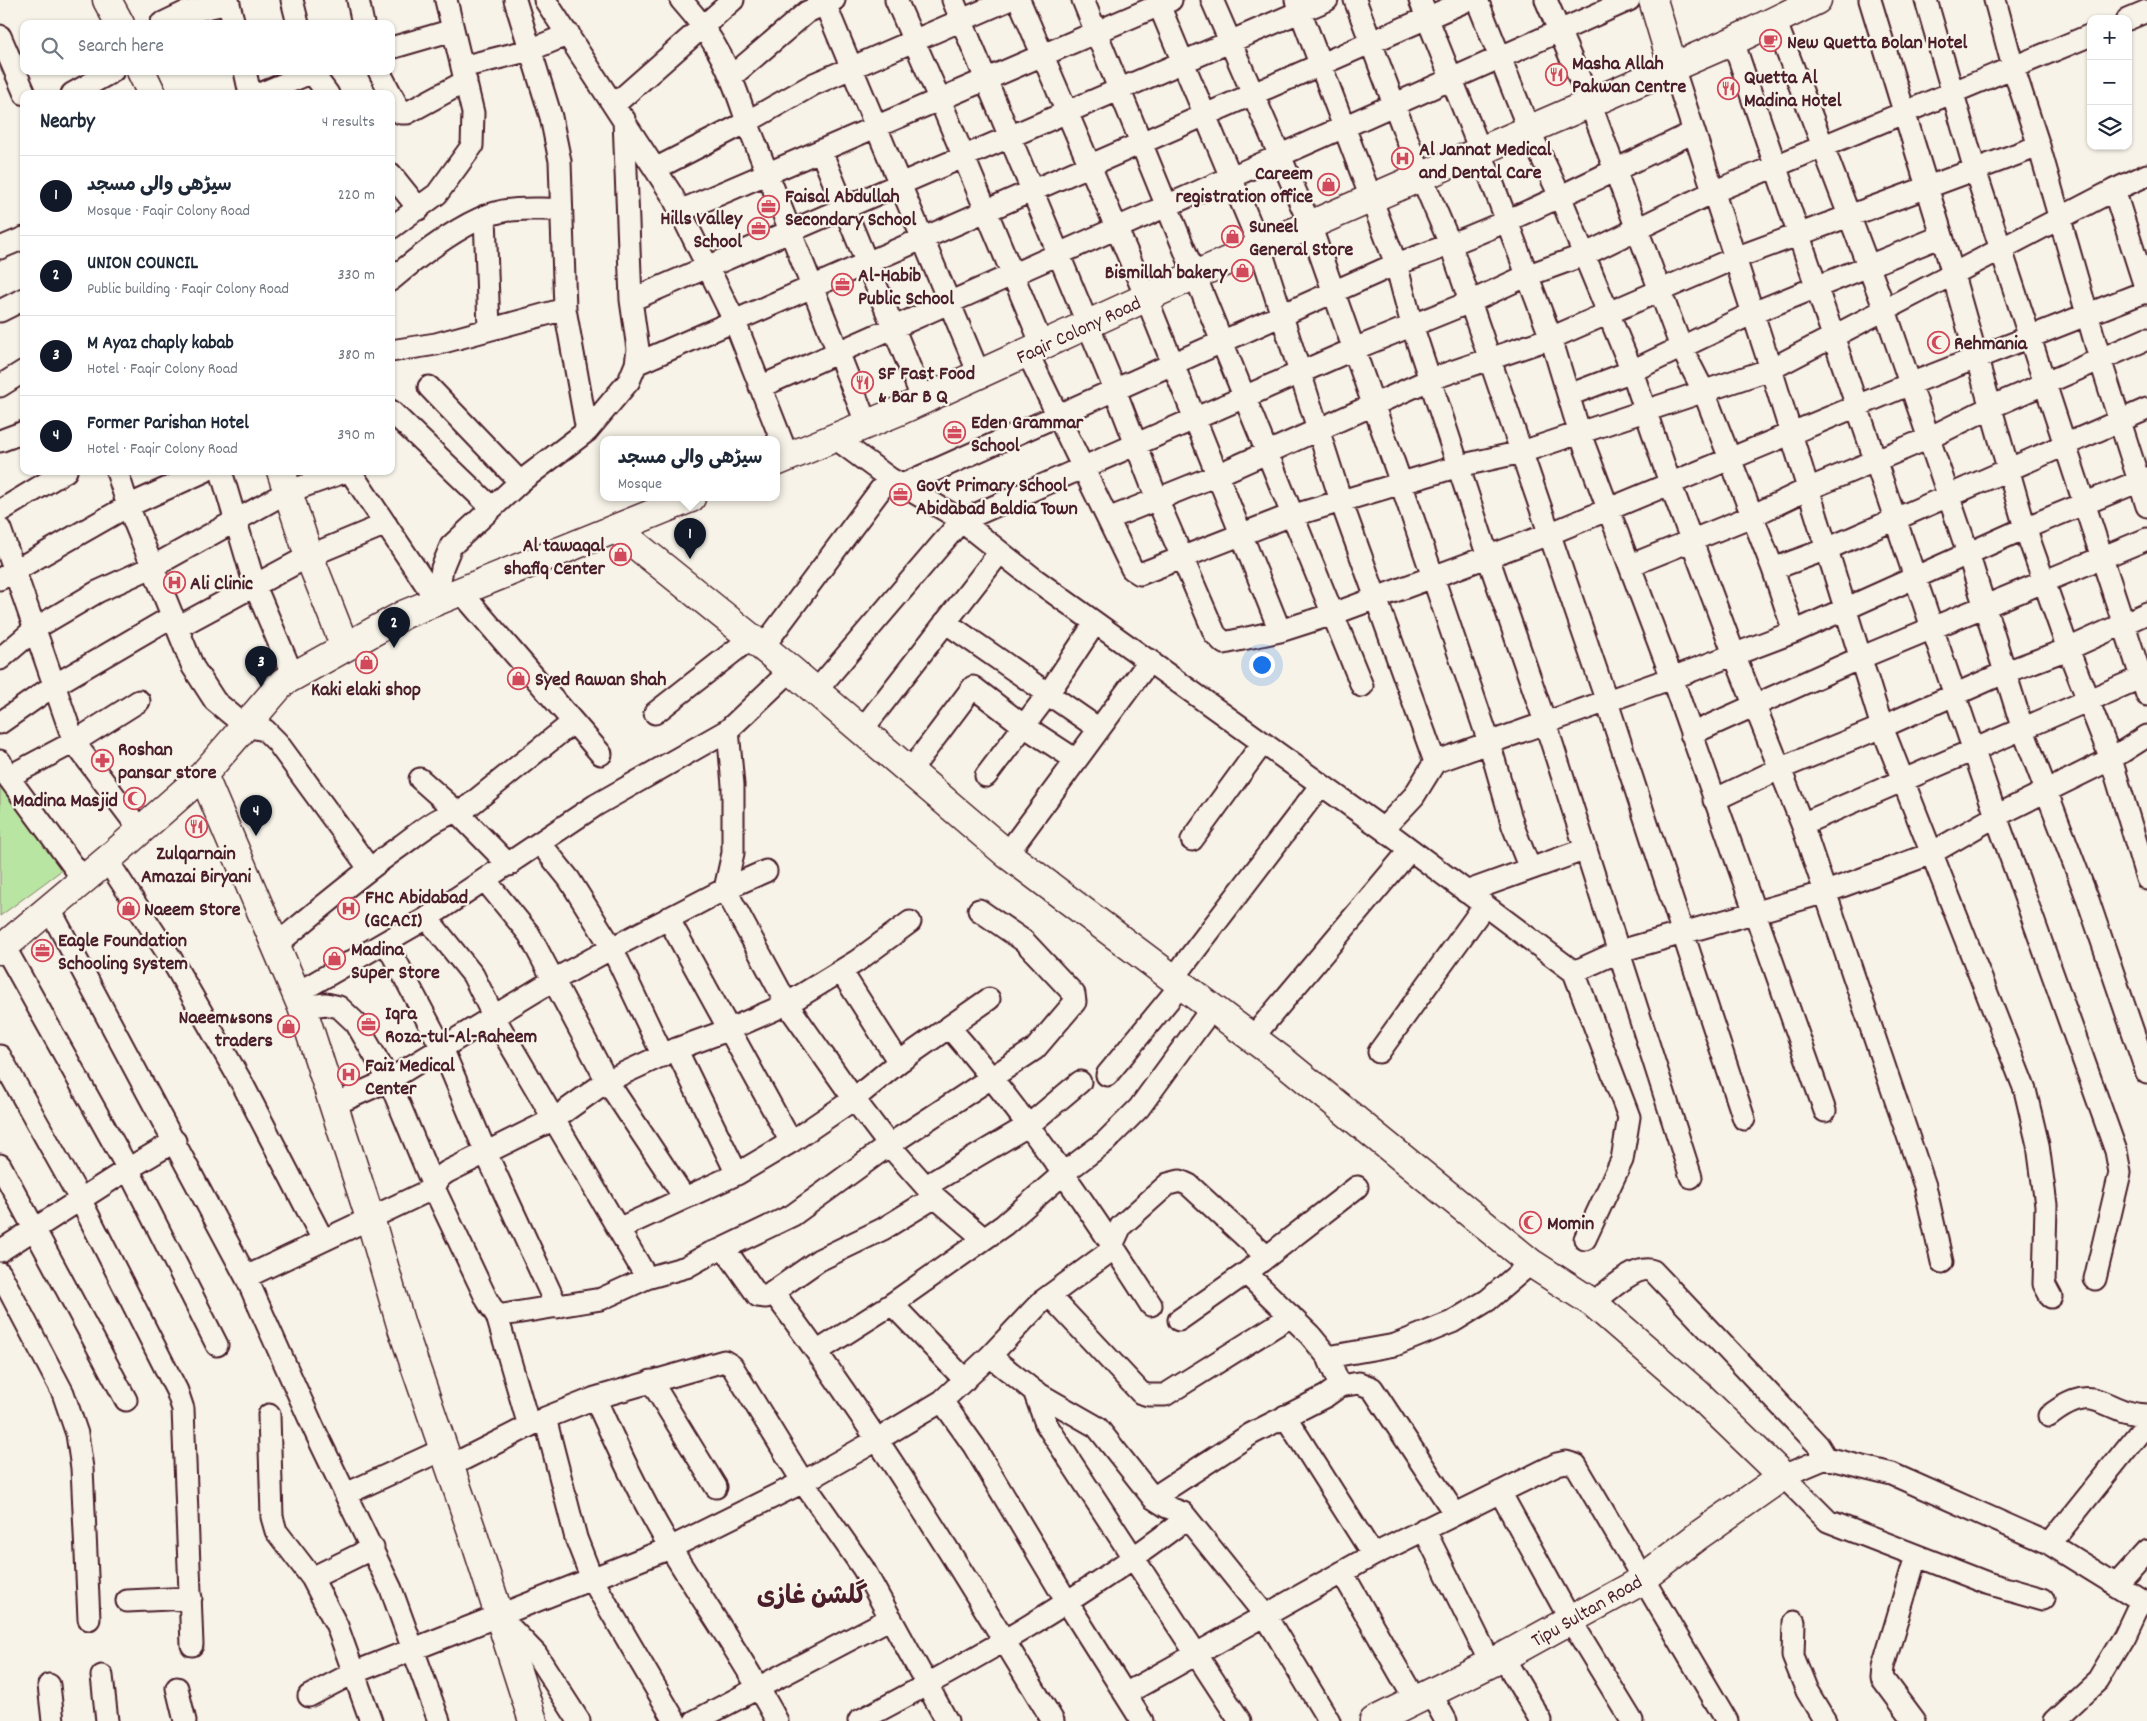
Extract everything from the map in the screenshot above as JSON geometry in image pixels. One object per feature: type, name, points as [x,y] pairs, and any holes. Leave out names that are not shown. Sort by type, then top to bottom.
[{"type":"main road","points":[[107,0],[118,20]]},
{"type":"main road","points":[[1653,0],[1672,67]]},
{"type":"main road","name":"Faqir Colony Road","points":[[782,460],[923,400],[1195,275],[1733,41],[1817,0]]},
{"type":"main road","points":[[143,75],[150,90]]},
{"type":"main road","points":[[284,482],[309,556],[345,647]]},
{"type":"main road","points":[[2,948],[107,860],[203,774],[283,682],[405,614],[684,501]]},
{"type":"main road","points":[[616,529],[791,670],[1007,854],[1252,1038],[1531,1263],[1593,1303],[1698,1394],[1783,1476]]},
{"type":"main road","points":[[203,774],[300,1000],[370,1218],[401,1325],[447,1457],[531,1720]]},
{"type":"main road","name":"Tipu Sultan Road","points":[[1374,1721],[1571,1621],[1643,1579],[1699,1535],[1783,1476]]},
{"type":"street","points":[[292,0],[297,20]]},
{"type":"street","points":[[358,0],[362,20]]},
{"type":"street","points":[[395,225],[437,194],[454,174],[472,146],[473,113],[446,0]]},
{"type":"street","points":[[515,0],[551,118],[560,161],[565,309],[587,431]]},
{"type":"street","points":[[681,0],[702,25],[732,76],[747,122],[867,424]]},
{"type":"street","points":[[449,596],[442,568],[451,546],[520,482],[587,431],[629,381],[636,364],[638,349],[631,300],[619,112],[702,25],[733,0]]},
{"type":"street","points":[[896,0],[1013,275],[1034,348],[1058,416],[1136,573],[1183,558],[1292,515],[1459,466],[1522,452],[1771,369],[2114,190],[2147,175]]},
{"type":"street","points":[[953,0],[1115,390],[1157,500],[1220,641],[1224,643],[1280,631],[1333,614],[1549,534],[1910,384],[2147,292],[2114,190]]},
{"type":"street","points":[[655,169],[747,122],[814,84],[1008,0]]},
{"type":"street","points":[[1019,0],[1146,297],[1280,631]]},
{"type":"street","points":[[1083,0],[1243,398],[1267,452],[1362,686]]},
{"type":"street","points":[[1212,0],[1310,225],[1433,576],[1489,742],[1513,826],[1530,869]]},
{"type":"street","points":[[631,300],[1230,42],[1298,6],[1327,0]]},
{"type":"street","points":[[1355,0],[1421,176],[1451,246],[1606,699],[1744,1119]]},
{"type":"street","points":[[636,364],[1371,43],[1424,9],[1468,0]]},
{"type":"street","points":[[1478,0],[1529,130],[1560,196],[1632,371],[1691,540],[1753,705],[1802,824],[1925,1186],[1942,1262]]},
{"type":"street","points":[[1546,0],[1590,103],[1682,347],[1704,392],[1773,570],[1794,632]]},
{"type":"street","points":[[760,387],[1629,0]]},
{"type":"street","points":[[1870,0],[1928,188],[2025,528],[2043,583],[2112,759],[2147,879]]},
{"type":"street","points":[[1802,824],[2088,701],[2145,682],[2123,623],[1975,170],[1926,0]]},
{"type":"street","points":[[1996,0],[2013,67],[2039,146],[2100,360],[2120,421],[2143,479],[2147,506]]},
{"type":"street","points":[[169,20],[184,13],[229,2],[233,20]]},
{"type":"street","points":[[732,76],[807,12],[830,2],[851,68],[979,374]]},
{"type":"street","points":[[680,211],[1043,56],[1163,2],[1183,62],[1260,247],[1341,501],[1434,762]]},
{"type":"street","points":[[555,3],[569,34],[680,211],[735,322],[760,387],[775,436]]},
{"type":"street","points":[[1298,6],[1396,264],[1412,325],[1620,951],[1691,1177]]},
{"type":"street","points":[[1424,9],[1551,338],[1580,434],[1608,511],[1631,564],[1825,1111]]},
{"type":"street","points":[[2132,17],[2147,11]]},
{"type":"street","points":[[1776,20],[1885,310],[1968,553],[2023,730],[2088,900],[2147,1073]]},
{"type":"street","points":[[395,47],[453,30]]},
{"type":"street","points":[[395,102],[401,113],[407,113],[464,74],[569,34]]},
{"type":"street","points":[[0,36],[23,90]]},
{"type":"street","points":[[816,691],[962,521],[1136,444],[1196,420],[1354,349],[1470,302],[1526,276],[1584,255],[1713,192],[1775,165],[2087,37]]},
{"type":"street","points":[[1733,41],[1996,816],[2116,1151],[2120,1173],[2095,1279]]},
{"type":"street","points":[[1672,67],[1771,369],[1882,727],[1930,854],[2025,1090],[2038,1145],[2044,1196],[2044,1284],[2051,1297]]},
{"type":"street","points":[[79,90],[107,75]]},
{"type":"street","points":[[245,75],[249,90]]},
{"type":"street","points":[[269,90],[305,75]]},
{"type":"street","points":[[314,75],[325,90]]},
{"type":"street","points":[[381,75],[389,90]]},
{"type":"street","points":[[655,713],[757,643],[896,481],[1058,416],[1396,264],[1451,246],[1506,223],[1694,132]]},
{"type":"street","points":[[1108,519],[1217,475],[1431,379],[1489,361],[1551,338],[1661,292],[1735,258],[2039,146]]},
{"type":"street","points":[[822,151],[923,400]]},
{"type":"street","points":[[395,179],[419,209]]},
{"type":"street","points":[[395,277],[422,253],[486,216],[501,211],[561,209]]},
{"type":"street","points":[[486,216],[489,330]]},
{"type":"street","points":[[1569,395],[1632,371],[1753,313],[1942,236]]},
{"type":"street","points":[[0,248],[20,240]]},
{"type":"street","points":[[0,311],[20,301]]},
{"type":"street","points":[[395,350],[436,344],[565,309]]},
{"type":"street","points":[[1631,564],[1752,516],[1808,489],[1929,438],[1991,407],[2147,338]]},
{"type":"street","points":[[0,386],[20,374]]},
{"type":"street","points":[[429,386],[520,482]]},
{"type":"street","points":[[1773,570],[1827,549],[2147,409]]},
{"type":"street","points":[[395,415],[492,508]]},
{"type":"street","points":[[0,441],[20,434]]},
{"type":"street","points":[[835,438],[896,481],[962,521],[1095,623],[1150,660],[1262,744],[1383,829],[1574,972],[1629,1117],[1622,1160],[1585,1239]]},
{"type":"street","points":[[0,511],[59,475]]},
{"type":"street","points":[[118,475],[128,506],[154,566],[193,667],[215,701],[245,726],[265,730],[277,742],[369,868]]},
{"type":"street","points":[[7,574],[128,506],[196,475]]},
{"type":"street","points":[[222,475],[255,586],[294,676]]},
{"type":"street","points":[[0,659],[36,628],[97,592],[154,566],[235,523],[284,482],[325,475]]},
{"type":"street","points":[[351,475],[386,524],[449,596],[601,754]]},
{"type":"street","points":[[1383,829],[1414,796],[1434,762],[1606,699],[1672,678],[1794,632],[2025,528],[2143,479]]},
{"type":"street","points":[[0,723],[53,686],[175,622],[255,586],[309,556],[386,524]]},
{"type":"street","points":[[0,529],[7,574],[36,628],[53,686],[74,742],[140,830]]},
{"type":"street","points":[[1691,734],[1860,658],[2147,540]]},
{"type":"street","points":[[862,730],[1000,552]]},
{"type":"street","points":[[1714,800],[1779,769],[1882,727],[2006,672],[2068,649],[2147,613]]},
{"type":"street","points":[[945,622],[1099,729]]},
{"type":"street","points":[[986,776],[1048,694],[1095,623]]},
{"type":"street","points":[[1007,854],[1150,660]]},
{"type":"street","points":[[300,1000],[386,942],[509,865],[596,804],[728,730],[791,670]]},
{"type":"street","points":[[910,771],[973,687],[1024,726],[1076,760]]},
{"type":"street","points":[[83,879],[4,769],[74,742],[139,700]]},
{"type":"street","points":[[276,945],[369,868],[431,824],[456,811],[465,809],[572,723]]},
{"type":"street","points":[[728,730],[733,785],[734,853],[725,889],[787,1004],[854,1100],[889,1145],[931,1192],[984,1239]]},
{"type":"street","points":[[1574,972],[1620,951],[1826,892],[1930,854],[1996,816],[2112,759],[2147,736]]},
{"type":"street","points":[[1192,840],[1262,744]]},
{"type":"street","points":[[420,779],[456,811],[509,865]]},
{"type":"street","points":[[1107,1075],[1321,786]]},
{"type":"street","points":[[540,843],[569,878],[612,948],[737,1174]]},
{"type":"street","points":[[1466,892],[1586,849]]},
{"type":"street","points":[[1252,1038],[1410,850]]},
{"type":"street","points":[[107,860],[170,957],[243,1084],[323,1240]]},
{"type":"street","points":[[333,1105],[389,1080],[552,981],[612,948],[725,889],[766,871]]},
{"type":"street","points":[[485,880],[528,934],[607,1081],[684,1197]]},
{"type":"street","points":[[1379,1052],[1484,906]]},
{"type":"street","points":[[49,908],[246,1277],[314,1429],[373,1548],[414,1648],[439,1721]]},
{"type":"street","points":[[497,1316],[558,1308],[601,1299],[647,1278],[686,1267],[793,1215],[889,1145],[1035,1049],[1075,1002],[1076,998],[1024,941],[979,910]]},
{"type":"street","points":[[427,918],[473,975],[494,1017],[647,1278]]},
{"type":"street","points":[[668,918],[791,1142]]},
{"type":"street","points":[[246,1277],[434,1188],[440,1177],[554,1119],[607,1081],[669,1052],[728,1030],[787,1004],[841,971],[910,922]]},
{"type":"street","points":[[386,942],[442,1048],[486,1153],[558,1308]]},
{"type":"street","points":[[2,948],[128,1169],[217,1346]]},
{"type":"street","points":[[841,971],[899,1062]]},
{"type":"street","points":[[618,1229],[737,1174],[791,1142],[854,1100],[899,1062],[989,999]]},
{"type":"street","points":[[300,1000],[339,1007],[356,1023],[389,1080],[434,1188],[487,1300],[497,1316],[537,1422],[576,1538],[592,1579],[675,1721]]},
{"type":"street","points":[[818,1351],[892,1304],[984,1239],[1065,1172],[1105,1142],[1139,1108],[1212,1008]]},
{"type":"street","points":[[949,1027],[992,1077],[1065,1172],[1151,1305]]},
{"type":"street","points":[[0,1056],[80,1199],[166,1365],[183,1409],[192,1645]]},
{"type":"street","points":[[720,1250],[727,1252],[758,1296],[766,1296],[818,1260],[883,1229],[931,1192],[1029,1125],[1080,1082]]},
{"type":"street","points":[[0,1251],[175,1141]]},
{"type":"street","points":[[0,1165],[126,1400]]},
{"type":"street","points":[[309,1696],[353,1673],[670,1548],[803,1482],[877,1440],[942,1401],[990,1356],[1041,1302],[1109,1252],[1121,1226],[1168,1184],[1180,1181],[1189,1185],[1268,1257]]},
{"type":"street","points":[[1179,1320],[1246,1274],[1357,1187]]},
{"type":"street","points":[[1328,1357],[1395,1345],[1452,1322],[1488,1300],[1531,1263]]},
{"type":"street","points":[[1593,1303],[1637,1271],[1648,1268],[1653,1271],[1818,1445],[1826,1458]]},
{"type":"street","points":[[0,1273],[63,1393],[77,1434],[82,1468],[89,1620]]},
{"type":"street","points":[[1246,1274],[1291,1316],[1328,1357],[1340,1386]]},
{"type":"street","points":[[773,1292],[818,1351],[877,1440],[1053,1721]]},
{"type":"street","points":[[1050,1296],[1141,1393],[1148,1395],[1165,1395],[1291,1316]]},
{"type":"street","points":[[892,1304],[965,1380]]},
{"type":"street","points":[[990,1356],[1034,1391],[1097,1427],[1154,1498],[1167,1507],[1183,1513],[1265,1615],[1329,1721]]},
{"type":"street","points":[[346,1494],[447,1457],[595,1398],[715,1362],[724,1361],[732,1366],[803,1482],[864,1568],[947,1721]]},
{"type":"street","points":[[651,1381],[716,1487]]},
{"type":"street","points":[[1154,1498],[1251,1434],[1340,1386],[1359,1383],[1372,1388],[1454,1514]]},
{"type":"street","points":[[1034,1391],[1046,1424],[1240,1721]]},
{"type":"street","points":[[595,1398],[638,1490],[670,1548],[758,1687],[777,1721]]},
{"type":"street","points":[[2049,1416],[2066,1403],[2090,1398],[2147,1415]]},
{"type":"street","points":[[942,1401],[974,1446],[1067,1602],[1142,1721]]},
{"type":"street","points":[[269,1415],[274,1524],[276,1531],[312,1578],[337,1626],[371,1721]]},
{"type":"street","points":[[1285,1416],[1372,1555]]},
{"type":"street","points":[[2050,1544],[2147,1423]]},
{"type":"street","points":[[2043,1599],[1987,1583],[1828,1521],[1783,1476],[1826,1458],[1892,1474],[2050,1544],[2144,1602],[2098,1680],[2054,1721]]},
{"type":"street","points":[[1125,1694],[1372,1555],[1557,1464],[1566,1462],[1576,1465],[1726,1721]]},
{"type":"street","points":[[1500,1492],[1571,1621],[1632,1721]]},
{"type":"street","points":[[859,1721],[928,1684],[1067,1602],[1135,1559],[1187,1518]]},
{"type":"street","points":[[1424,1529],[1497,1660],[1540,1721]]},
{"type":"street","points":[[312,1578],[373,1548]]},
{"type":"street","points":[[2116,1585],[2147,1551]]},
{"type":"street","points":[[1914,1721],[1882,1678],[1883,1667],[1916,1556]]},
{"type":"street","points":[[1342,1572],[1422,1696],[1446,1721]]},
{"type":"street","points":[[127,1601],[191,1598]]},
{"type":"street","points":[[499,1616],[536,1654],[579,1721]]},
{"type":"street","points":[[695,1721],[891,1618]]},
{"type":"street","points":[[1794,1622],[1793,1656],[1807,1691],[1825,1721]]},
{"type":"street","points":[[102,1676],[107,1721]]},
{"type":"street","points":[[49,1684],[53,1721]]},
{"type":"street","points":[[177,1688],[185,1721]]},
{"type":"green space","points":[[0,776],[66,867],[0,916]]},
{"type":"place","name":"New Quetta Bolan Hotel","points":[[1771,41]]},
{"type":"place","name":"Masha Allah Pakwan Centre","points":[[1556,74]]},
{"type":"place","name":"Quetta Al Madina Hotel","points":[[1728,88]]},
{"type":"place","name":"Al Jannat Medical and Dental Care","points":[[1403,159]]},
{"type":"place","name":"Careem registration office","points":[[1329,184]]},
{"type":"place","name":"Faisal Abdullah Secondary School","points":[[769,206]]},
{"type":"place","name":"Hills Valley School","points":[[758,228]]},
{"type":"place","name":"Suneel General Store","points":[[1233,236]]},
{"type":"place","name":"Bismillah bakery","points":[[1243,271]]},
{"type":"place","name":"Al-Habib Public School","points":[[842,285]]},
{"type":"place","name":"Rehmania","points":[[1938,342]]},
{"type":"place","name":"SF Fast Food & Bar B Q","points":[[862,383]]},
{"type":"place","name":"Eden Grammar School","points":[[955,432]]},
{"type":"place","name":"Govt Primary School Abidabad Baldia Town","points":[[900,495]]},
{"type":"place","name":"Al tawaqal shafiq Center","points":[[621,555]]},
{"type":"place","name":"سیڑھی والی مسجد","points":[[690,559]]},
{"type":"place","name":"Ali Clinic","points":[[174,582]]},
{"type":"place","name":"UNION COUNCIL","points":[[394,648]]},
{"type":"place","name":"Kaki elaki shop","points":[[366,662]]},
{"type":"place","name":"Syed Rawan Shah","points":[[519,678]]},
{"type":"place","name":"M Ayaz chaply kabab","points":[[261,687]]},
{"type":"place","name":"Roshan pansar store","points":[[102,760]]},
{"type":"place","name":"Madina Masjid","points":[[134,799]]},
{"type":"place","name":"Zulqarnain Amazai Biryani","points":[[196,826]]},
{"type":"place","name":"Former Parishan Hotel","points":[[256,836]]},
{"type":"place","name":"Naeem Store","points":[[128,908]]},
{"type":"place","name":"FHC Abidabad (GCACI)","points":[[349,908]]},
{"type":"place","name":"Eagle Foundation Schooling System","points":[[42,951]]},
{"type":"place","name":"Madina Super Store","points":[[335,959]]},
{"type":"place","name":"Iqra Roza-tul-Al-Raheem","points":[[369,1024]]},
{"type":"place","name":"Naeem&sons traders","points":[[289,1027]]},
{"type":"place","name":"Faiz Medical Center","points":[[349,1075]]},
{"type":"place","name":"Momin","points":[[1531,1222]]},
{"type":"district","name":"گلشن غازی","points":[[812,1594]]}]
